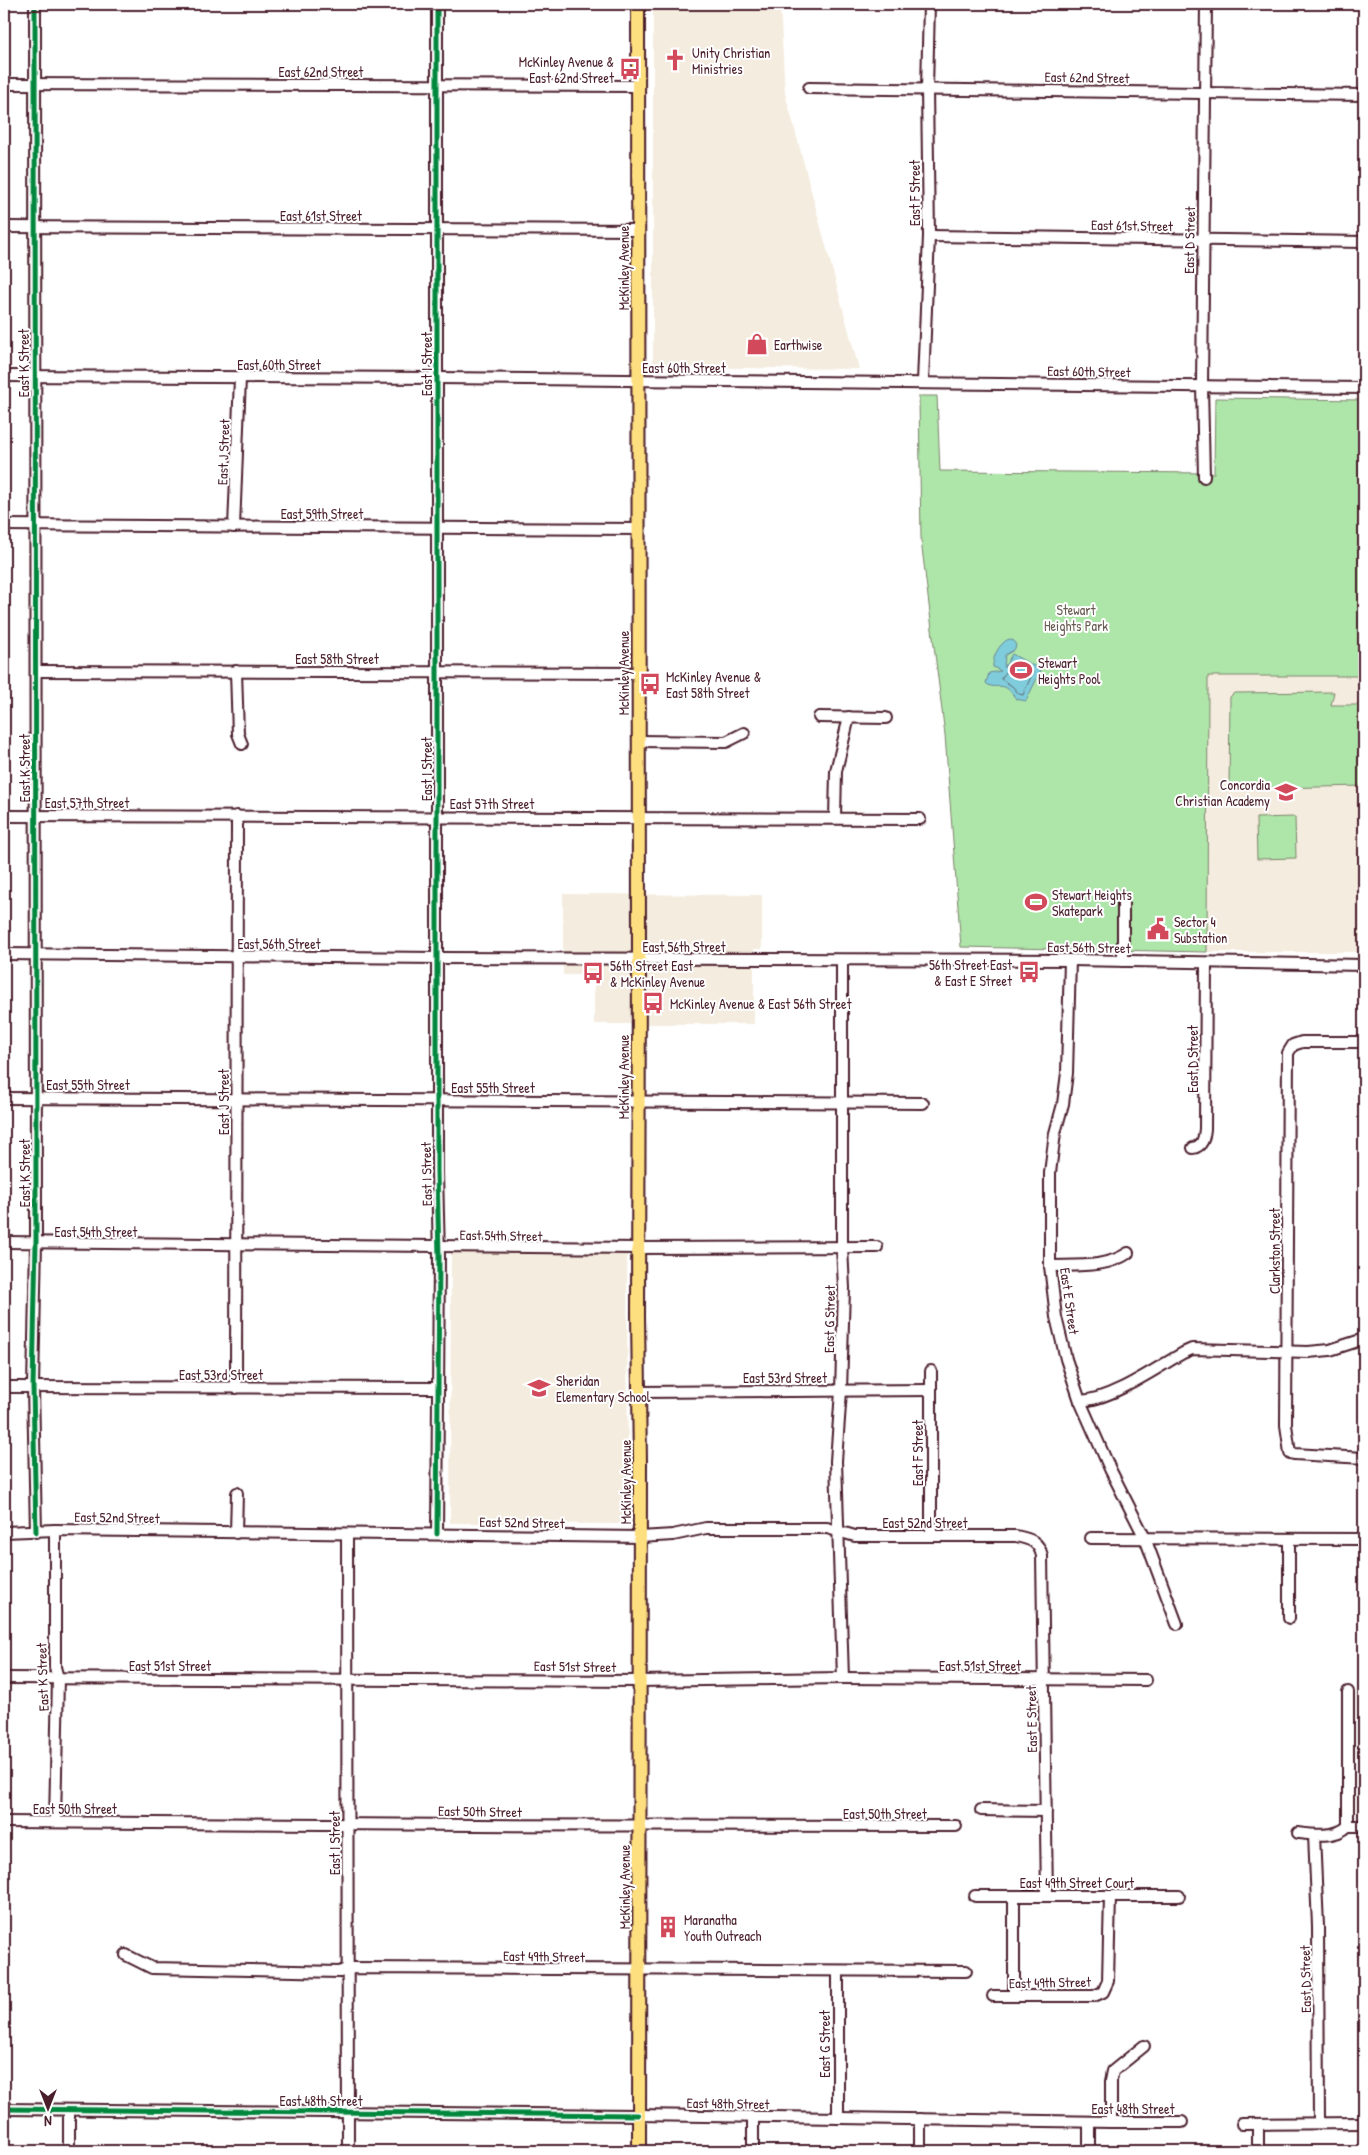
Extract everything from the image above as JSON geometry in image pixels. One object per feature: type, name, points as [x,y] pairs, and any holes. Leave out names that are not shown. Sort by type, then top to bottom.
[{"type":"main road","name":"McKinley Avenue","points":[[638,4],[639,2151]]},
{"type":"street","name":"East K Street","points":[[35,4],[36,1242],[33,1387],[36,1532]]},
{"type":"street","name":"East I Street","points":[[437,4],[438,1534]]},
{"type":"street","name":"East F Street","points":[[923,382],[928,236],[929,4]]},
{"type":"street","name":"East D Street","points":[[1204,477],[1202,386],[1206,4]]},
{"type":"street","name":"East 62nd Street","points":[[4,84],[638,86]]},
{"type":"street","name":"East 62nd Street","points":[[809,88],[1364,95]]},
{"type":"street","name":"East 61st Street","points":[[4,227],[638,230]]},
{"type":"street","name":"East 61st Street","points":[[928,236],[1364,242]]},
{"type":"street","name":"East 60th Street","points":[[4,376],[923,382],[1364,388]]},
{"type":"street","name":"East J Street","points":[[234,527],[240,378]]},
{"type":"street","name":"East 59th Street","points":[[4,525],[639,529]]},
{"type":"street","name":"East 58th Street","points":[[36,671],[638,673]]},
{"type":"street","points":[[236,671],[238,734],[242,744]]},
{"type":"street","points":[[819,717],[886,718]]},
{"type":"street","points":[[835,818],[836,772],[849,718]]},
{"type":"street","points":[[638,741],[726,742],[744,733]]},
{"type":"street","name":"East 57th Street","points":[[4,816],[920,819]]},
{"type":"street","name":"East J Street","points":[[236,1388],[237,816]]},
{"type":"street","points":[[1122,961],[1123,898]]},
{"type":"street","name":"East 56th Street","points":[[4,954],[237,957],[1070,960],[1364,965]]},
{"type":"street","name":"East G Street","points":[[842,960],[841,1103],[844,1288],[841,1390],[836,1461],[843,1678]]},
{"type":"street","name":"East E Street","points":[[1070,960],[1067,1073],[1063,1104],[1054,1139],[1050,1173],[1050,1266],[1052,1293],[1060,1336],[1080,1401],[1110,1470],[1145,1538],[1177,1624]]},
{"type":"street","name":"East D Street","points":[[1193,1148],[1203,1141],[1206,1129],[1206,963]]},
{"type":"street","name":"Clarkston Street","points":[[1364,1042],[1307,1041],[1295,1044],[1290,1050],[1287,1062],[1286,1424],[1290,1452],[1307,1457],[1364,1458]]},
{"type":"street","name":"East 55th Street","points":[[4,1098],[923,1103]]},
{"type":"street","name":"East 54th Street","points":[[4,1242],[638,1248],[877,1246]]},
{"type":"street","points":[[1050,1266],[1102,1263],[1121,1258],[1128,1253]]},
{"type":"street","points":[[1080,1401],[1126,1385],[1188,1351],[1205,1349],[1287,1352],[1330,1350],[1364,1339]]},
{"type":"street","name":"East F Street","points":[[931,1371],[931,1536]]},
{"type":"street","name":"East 53rd Street","points":[[4,1387],[438,1388]]},
{"type":"street","name":"East 53rd Street","points":[[640,1392],[931,1390]]},
{"type":"street","points":[[236,1533],[237,1492]]},
{"type":"street","name":"East 52nd Street","points":[[4,1532],[55,1530],[640,1537],[673,1535],[706,1528],[827,1528],[855,1536],[1016,1536],[1037,1543]]},
{"type":"street","name":"East K Street","points":[[55,1530],[55,1667],[58,1678],[55,1822]]},
{"type":"street","name":"East I Street","points":[[347,1534],[348,2151]]},
{"type":"street","points":[[1091,1538],[1364,1539]]},
{"type":"street","points":[[1289,1539],[1289,1618]]},
{"type":"street","name":"East E Street","points":[[1037,1543],[1042,1556],[1047,1896]]},
{"type":"street","name":"East 51st Street","points":[[4,1678],[639,1681],[843,1678],[1146,1680]]},
{"type":"street","points":[[1298,1833],[1314,1835],[1342,1832],[1348,1826],[1348,1692]]},
{"type":"street","points":[[981,1810],[1046,1811]]},
{"type":"street","name":"East 50th Street","points":[[4,1822],[348,1823],[640,1827],[956,1826]]},
{"type":"street","points":[[1348,1826],[1364,1826]]},
{"type":"street","name":"East D Street","points":[[1314,1835],[1318,1926],[1319,2123]]},
{"type":"street","name":"East 49th Street Court","points":[[976,1896],[1179,1896]]},
{"type":"street","points":[[1014,1896],[1014,1996]]},
{"type":"street","name":"East 49th Street","points":[[993,1996],[1094,1996],[1105,1990],[1108,1981],[1110,1896]]},
{"type":"street","name":"East 49th Street","points":[[126,1956],[152,1968],[340,1972],[348,1968],[639,1971],[966,1971]]},
{"type":"street","name":"East G Street","points":[[838,1971],[838,2118]]},
{"type":"street","points":[[1111,2122],[1111,2081],[1113,2072],[1144,2046]]},
{"type":"street","name":"East 48th Street","points":[[4,2109],[1182,2122]]},
{"type":"street","points":[[69,2110],[69,2151]]},
{"type":"street","points":[[753,2117],[753,2151]]},
{"type":"street","points":[[920,2120],[920,2151]]},
{"type":"street","points":[[1089,2122],[1089,2151]]},
{"type":"street","points":[[1242,2124],[1364,2124]]},
{"type":"street","points":[[1258,2124],[1258,2151]]},
{"type":"shaded area","points":[[653,4],[780,4],[785,93],[859,369],[653,367]]},
{"type":"shaded area","name":"Concordia Christian Academy","points":[[1208,675],[1364,676],[1364,952],[1207,952]]},
{"type":"shaded area","points":[[563,894],[762,895],[762,949],[754,949],[754,1024],[594,1024],[594,975],[563,975]]},
{"type":"shaded area","name":"Sheridan Elementary School","points":[[451,1252],[627,1253],[628,1524],[450,1523]]},
{"type":"green space","name":"Stewart Heights Park","points":[[919,396],[937,396],[940,471],[1214,473],[1215,398],[1364,400],[1364,676],[1208,676],[1207,952],[961,947],[945,735],[921,540]]},
{"type":"green space","points":[[1334,692],[1331,705],[1364,705],[1364,786],[1229,789],[1230,697],[1234,693]]},
{"type":"green space","points":[[1295,817],[1296,858],[1257,859],[1256,818]]},
{"type":"water","name":"Stewart Heights Pool","points":[[1009,639],[1014,641],[1016,646],[1014,650],[1005,655],[1004,668],[1012,654],[1041,670],[1026,701],[1016,699],[1005,687],[991,686],[986,683],[989,673],[1001,671],[993,667],[994,659],[999,647]]},
{"type":"cycle path","points":[[35,4],[36,1242],[33,1387],[36,1532]]},
{"type":"cycle path","points":[[437,4],[437,1172],[439,1257],[437,1534]]},
{"type":"cycle path","points":[[4,2109],[638,2115]]},
{"type":"place","name":"Unity Christian Ministries","points":[[675,60]]},
{"type":"place","name":"McKinley Avenue & East 62nd Street","points":[[630,69]]},
{"type":"place","name":"Earthwise","points":[[757,344]]},
{"type":"place","name":"Stewart Heights Pool","points":[[1021,670]]},
{"type":"place","name":"McKinley Avenue & East 58th Street","points":[[650,684]]},
{"type":"place","name":"Concordia Christian Academy","points":[[1286,792]]},
{"type":"place","name":"Stewart Heights Skatepark","points":[[1036,902]]},
{"type":"place","name":"Sector 4 Substation","points":[[1158,929]]},
{"type":"place","name":"56th Street East & East E Street","points":[[1029,972]]},
{"type":"place","name":"56th Street East & McKinley Avenue","points":[[593,973]]},
{"type":"place","name":"McKinley Avenue & East 56th Street","points":[[653,1003]]},
{"type":"place","name":"Sheridan Elementary School","points":[[539,1388]]},
{"type":"place","name":"Maranatha Youth Outreach","points":[[668,1927]]}]
